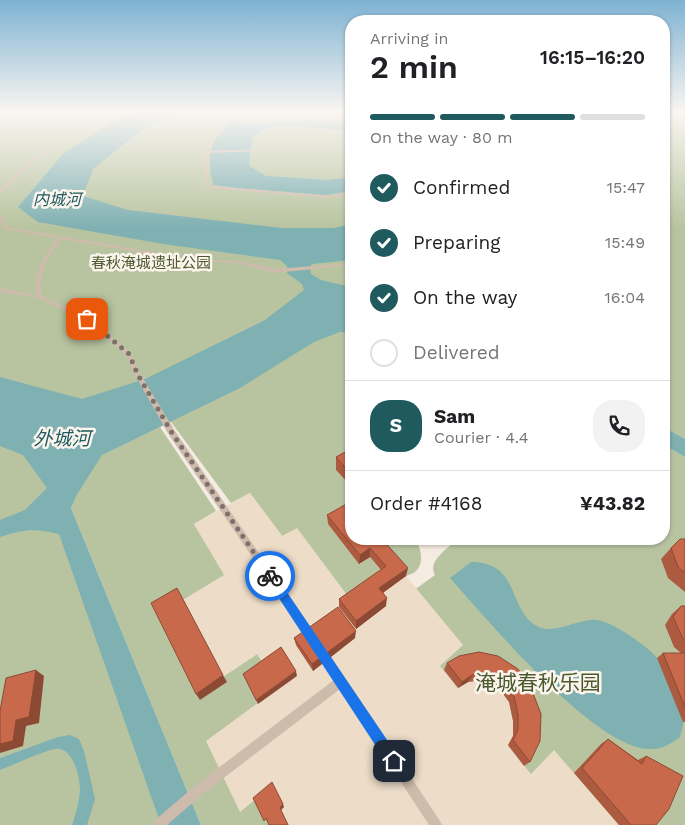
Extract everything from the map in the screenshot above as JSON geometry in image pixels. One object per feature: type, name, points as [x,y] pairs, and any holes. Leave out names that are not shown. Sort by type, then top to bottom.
[{"type":"lane","points":[[0,194],[22,170],[48,150]]},
{"type":"lane","points":[[260,150],[208,152],[205,184],[211,187],[329,197],[345,195]]},
{"type":"lane","points":[[0,217],[6,228],[194,260],[239,262],[275,271],[345,265]]},
{"type":"lane","points":[[39,297],[36,288],[40,266],[60,237]]},
{"type":"lane","points":[[0,290],[39,297],[87,319],[129,354],[138,375],[172,433],[341,681],[436,825]]},
{"type":"lane","points":[[158,825],[200,789],[341,681]]},
{"type":"green space","points":[[0,150],[345,150],[345,515],[328,524],[360,564],[370,557],[385,575],[350,599],[282,536],[250,493],[231,503],[171,422],[160,427],[216,511],[194,524],[225,575],[183,600],[200,700],[226,682],[224,676],[257,654],[264,664],[258,703],[435,575],[433,570],[436,560],[451,545],[670,545],[670,448],[685,457],[685,825],[201,825],[71,508],[75,496],[48,488],[161,825],[0,825]]},
{"type":"green space","points":[[670,150],[685,150],[685,439],[670,430]]},
{"type":"green space","points":[[379,545],[418,545],[421,554],[419,567],[413,573],[406,576]]},
{"type":"shaded area","points":[[250,493],[282,536],[297,528],[350,599],[356,629],[386,606],[378,596],[406,576],[463,645],[440,666],[458,688],[468,682],[482,680],[498,687],[509,702],[513,721],[513,736],[508,746],[531,774],[554,750],[619,825],[289,825],[281,810],[284,807],[273,785],[240,812],[206,741],[296,675],[264,664],[257,654],[224,676],[183,600],[224,575],[194,524]]},
{"type":"water","points":[[68,150],[116,150],[93,169],[83,196],[128,210],[282,228],[334,228],[345,225],[345,261],[312,264],[310,267],[311,274],[321,280],[345,286],[345,332],[340,332],[314,342],[240,388],[102,455],[76,496],[71,508],[201,825],[161,825],[59,534],[29,530],[0,537],[0,520],[25,510],[47,488],[23,455],[0,446],[0,377],[82,399],[145,379],[265,320],[304,290],[302,284],[287,273],[287,266],[280,260],[163,244],[38,222],[18,207],[63,154]]},
{"type":"water","points":[[211,150],[251,150],[249,166],[266,176],[329,180],[345,178],[345,192],[326,195],[214,185],[211,175]]},
{"type":"water","points":[[670,430],[685,439],[685,457],[670,448]]},
{"type":"water","points":[[471,562],[487,564],[498,570],[512,588],[521,609],[528,619],[537,626],[551,629],[590,620],[603,621],[629,635],[653,653],[657,658],[683,722],[680,737],[658,749],[649,749],[626,743],[600,728],[572,705],[515,650],[450,578]]},
{"type":"water","points":[[70,735],[79,739],[84,751],[95,799],[87,825],[72,825],[78,804],[80,785],[77,771],[71,757],[66,752],[61,749],[55,749],[35,755],[0,770],[0,758],[58,737]]},
{"type":"building","points":[[345,452],[345,467],[336,457]]},
{"type":"building","points":[[345,505],[345,537],[327,515]]},
{"type":"building","points":[[680,539],[685,539],[685,573],[678,567],[671,548]]},
{"type":"building","points":[[352,545],[387,545],[408,568],[379,588],[387,598],[356,621],[339,599],[386,566],[370,548],[360,555]]},
{"type":"building","points":[[177,588],[223,675],[196,694],[151,603]]},
{"type":"building","points":[[681,606],[685,606],[685,641],[673,617]]},
{"type":"building","points":[[338,607],[356,631],[312,664],[294,638]]},
{"type":"building","points":[[281,647],[296,671],[256,700],[243,674]]},
{"type":"building","points":[[479,652],[498,656],[518,669],[531,688],[541,714],[540,741],[530,762],[513,740],[518,730],[518,715],[514,696],[503,681],[486,673],[472,675],[462,682],[447,663],[459,656]]},
{"type":"building","points":[[663,653],[685,653],[685,707]]},
{"type":"building","points":[[36,670],[29,717],[16,720],[13,741],[0,744],[0,711],[6,678]]},
{"type":"building","points":[[608,739],[642,764],[646,756],[683,776],[669,809],[656,825],[631,825],[582,768]]},
{"type":"building","points":[[272,782],[283,804],[280,808],[288,825],[269,825],[266,818],[264,821],[253,798]]},
{"type":"way so far","points":[[87,319],[129,354],[138,375],[172,433],[270,576]]},
{"type":"route","points":[[270,576],[394,761]]},
{"type":"water label","name":"内城河","points":[[57,199]]},
{"type":"water label","name":"外城河","points":[[62,438]]},
{"type":"park label","name":"春秋淹城遗址公园","points":[[151,263]]},
{"type":"park label","name":"淹城春秋乐园","points":[[538,682]]}]
